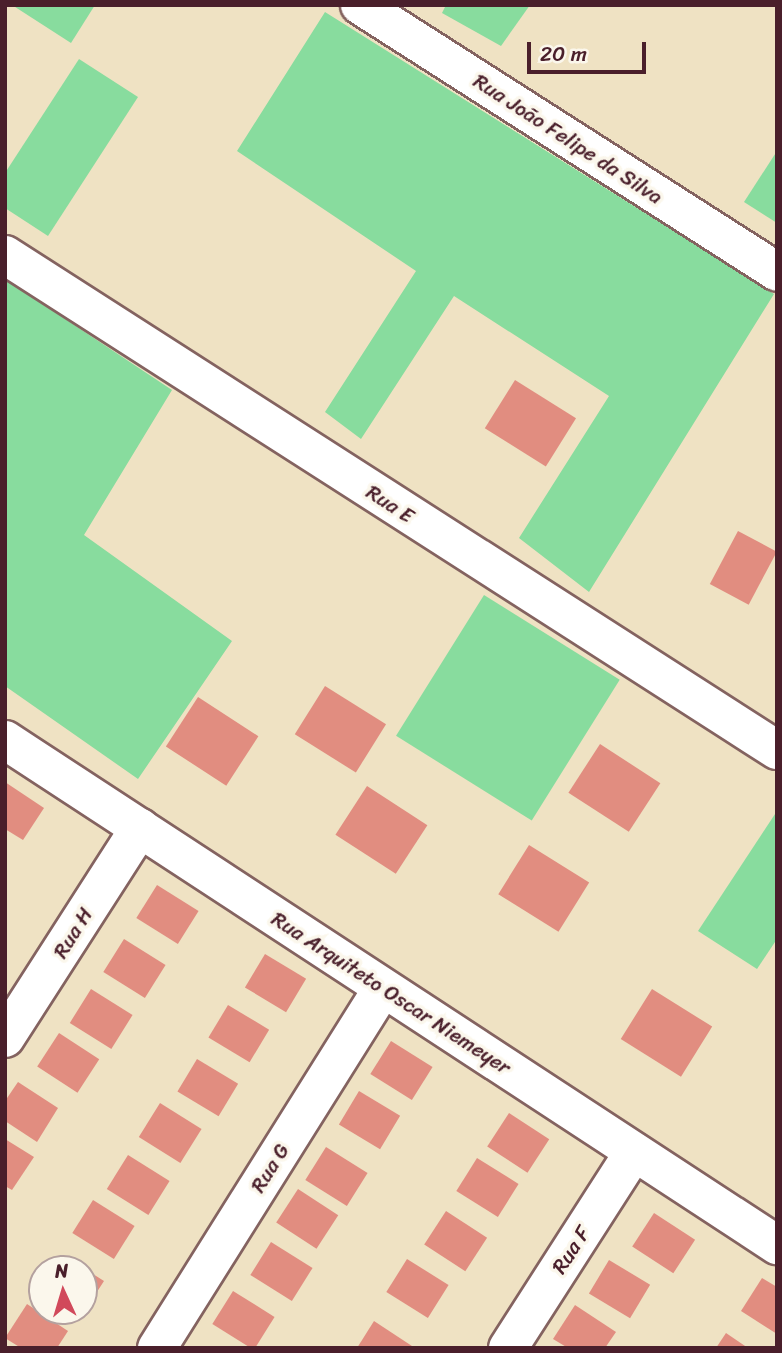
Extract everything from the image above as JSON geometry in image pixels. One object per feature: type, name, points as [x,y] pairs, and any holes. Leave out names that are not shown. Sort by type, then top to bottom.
[{"type":"street","name":"Rua João Felipe da Silva","points":[[360,5],[777,272]]},
{"type":"street","name":"Rua E","points":[[5,254],[777,750]]},
{"type":"street","name":"Rua Arquiteto Oscar Niemeyer","points":[[5,740],[777,1245]]},
{"type":"street","name":"Rua H","points":[[5,1038],[140,828]]},
{"type":"street","name":"Rua G","points":[[157,1348],[383,988]]},
{"type":"street","name":"Rua F","points":[[508,1348],[634,1152]]},
{"type":"green space","points":[[12,5],[95,5],[71,43]]},
{"type":"green space","points":[[446,5],[530,5],[501,46],[442,13]]},
{"type":"green space","points":[[325,12],[774,294],[589,592],[519,538],[609,396],[454,296],[361,439],[325,412],[416,271],[237,151]]},
{"type":"green space","points":[[79,59],[138,97],[48,236],[5,208],[5,173]]},
{"type":"green space","points":[[777,151],[777,223],[744,202]]},
{"type":"green space","points":[[5,279],[172,390],[84,535],[232,641],[138,779],[5,686]]},
{"type":"green space","points":[[484,595],[620,680],[532,821],[396,736]]},
{"type":"green space","points":[[777,811],[777,939],[757,969],[698,931]]},
{"type":"building","points":[[515,380],[576,418],[546,466],[485,428]]},
{"type":"building","points":[[738,531],[777,552],[749,605],[710,584]]},
{"type":"building","points":[[325,686],[386,724],[356,772],[295,734]]},
{"type":"building","points":[[198,697],[258,736],[226,786],[166,746]]},
{"type":"building","points":[[600,744],[660,783],[629,832],[568,793]]},
{"type":"building","points":[[5,782],[44,808],[23,840],[5,829]]},
{"type":"building","points":[[367,786],[427,825],[396,874],[335,835]]},
{"type":"building","points":[[529,845],[589,883],[558,932],[498,894]]},
{"type":"building","points":[[157,885],[199,911],[178,944],[136,918]]},
{"type":"building","points":[[124,939],[166,965],[145,998],[103,972]]},
{"type":"building","points":[[265,954],[306,979],[286,1012],[245,987]]},
{"type":"building","points":[[91,989],[133,1015],[111,1049],[70,1023]]},
{"type":"building","points":[[652,989],[712,1027],[681,1077],[621,1039]]},
{"type":"building","points":[[228,1005],[269,1030],[250,1062],[208,1038]]},
{"type":"building","points":[[59,1033],[99,1059],[77,1093],[37,1067]]},
{"type":"building","points":[[391,1041],[433,1067],[412,1100],[370,1074]]},
{"type":"building","points":[[197,1059],[238,1084],[219,1116],[177,1092]]},
{"type":"building","points":[[18,1082],[58,1108],[37,1142],[5,1121],[5,1101]]},
{"type":"building","points":[[359,1091],[400,1116],[380,1149],[339,1124]]},
{"type":"building","points":[[160,1103],[202,1129],[180,1163],[139,1137]]},
{"type":"building","points":[[509,1113],[549,1139],[527,1173],[487,1147]]},
{"type":"building","points":[[5,1139],[34,1157],[12,1190],[5,1186]]},
{"type":"building","points":[[326,1147],[368,1173],[347,1206],[305,1180]]},
{"type":"building","points":[[128,1155],[170,1181],[148,1215],[107,1189]]},
{"type":"building","points":[[477,1158],[519,1184],[498,1217],[456,1191]]},
{"type":"building","points":[[298,1189],[338,1215],[316,1249],[276,1223]]},
{"type":"building","points":[[93,1200],[135,1226],[114,1259],[72,1233]]},
{"type":"building","points":[[446,1211],[487,1238],[465,1271],[424,1245]]},
{"type":"building","points":[[654,1213],[695,1240],[673,1273],[632,1247]]},
{"type":"building","points":[[271,1242],[313,1268],[292,1301],[250,1275]]},
{"type":"building","points":[[407,1259],[449,1285],[428,1318],[386,1292]]},
{"type":"building","points":[[609,1260],[650,1285],[630,1318],[589,1293]]},
{"type":"building","points":[[98,1277],[104,1281],[98,1290]]},
{"type":"building","points":[[762,1278],[777,1287],[777,1334],[741,1311]]},
{"type":"building","points":[[233,1291],[275,1317],[255,1348],[251,1348],[212,1324]]},
{"type":"building","points":[[27,1304],[28,1325],[59,1325],[68,1331],[57,1348],[21,1348],[5,1338]]},
{"type":"building","points":[[575,1305],[616,1332],[605,1348],[568,1348],[553,1339]]},
{"type":"building","points":[[374,1321],[415,1348],[357,1348]]},
{"type":"building","points":[[726,1333],[748,1348],[716,1348]]}]
